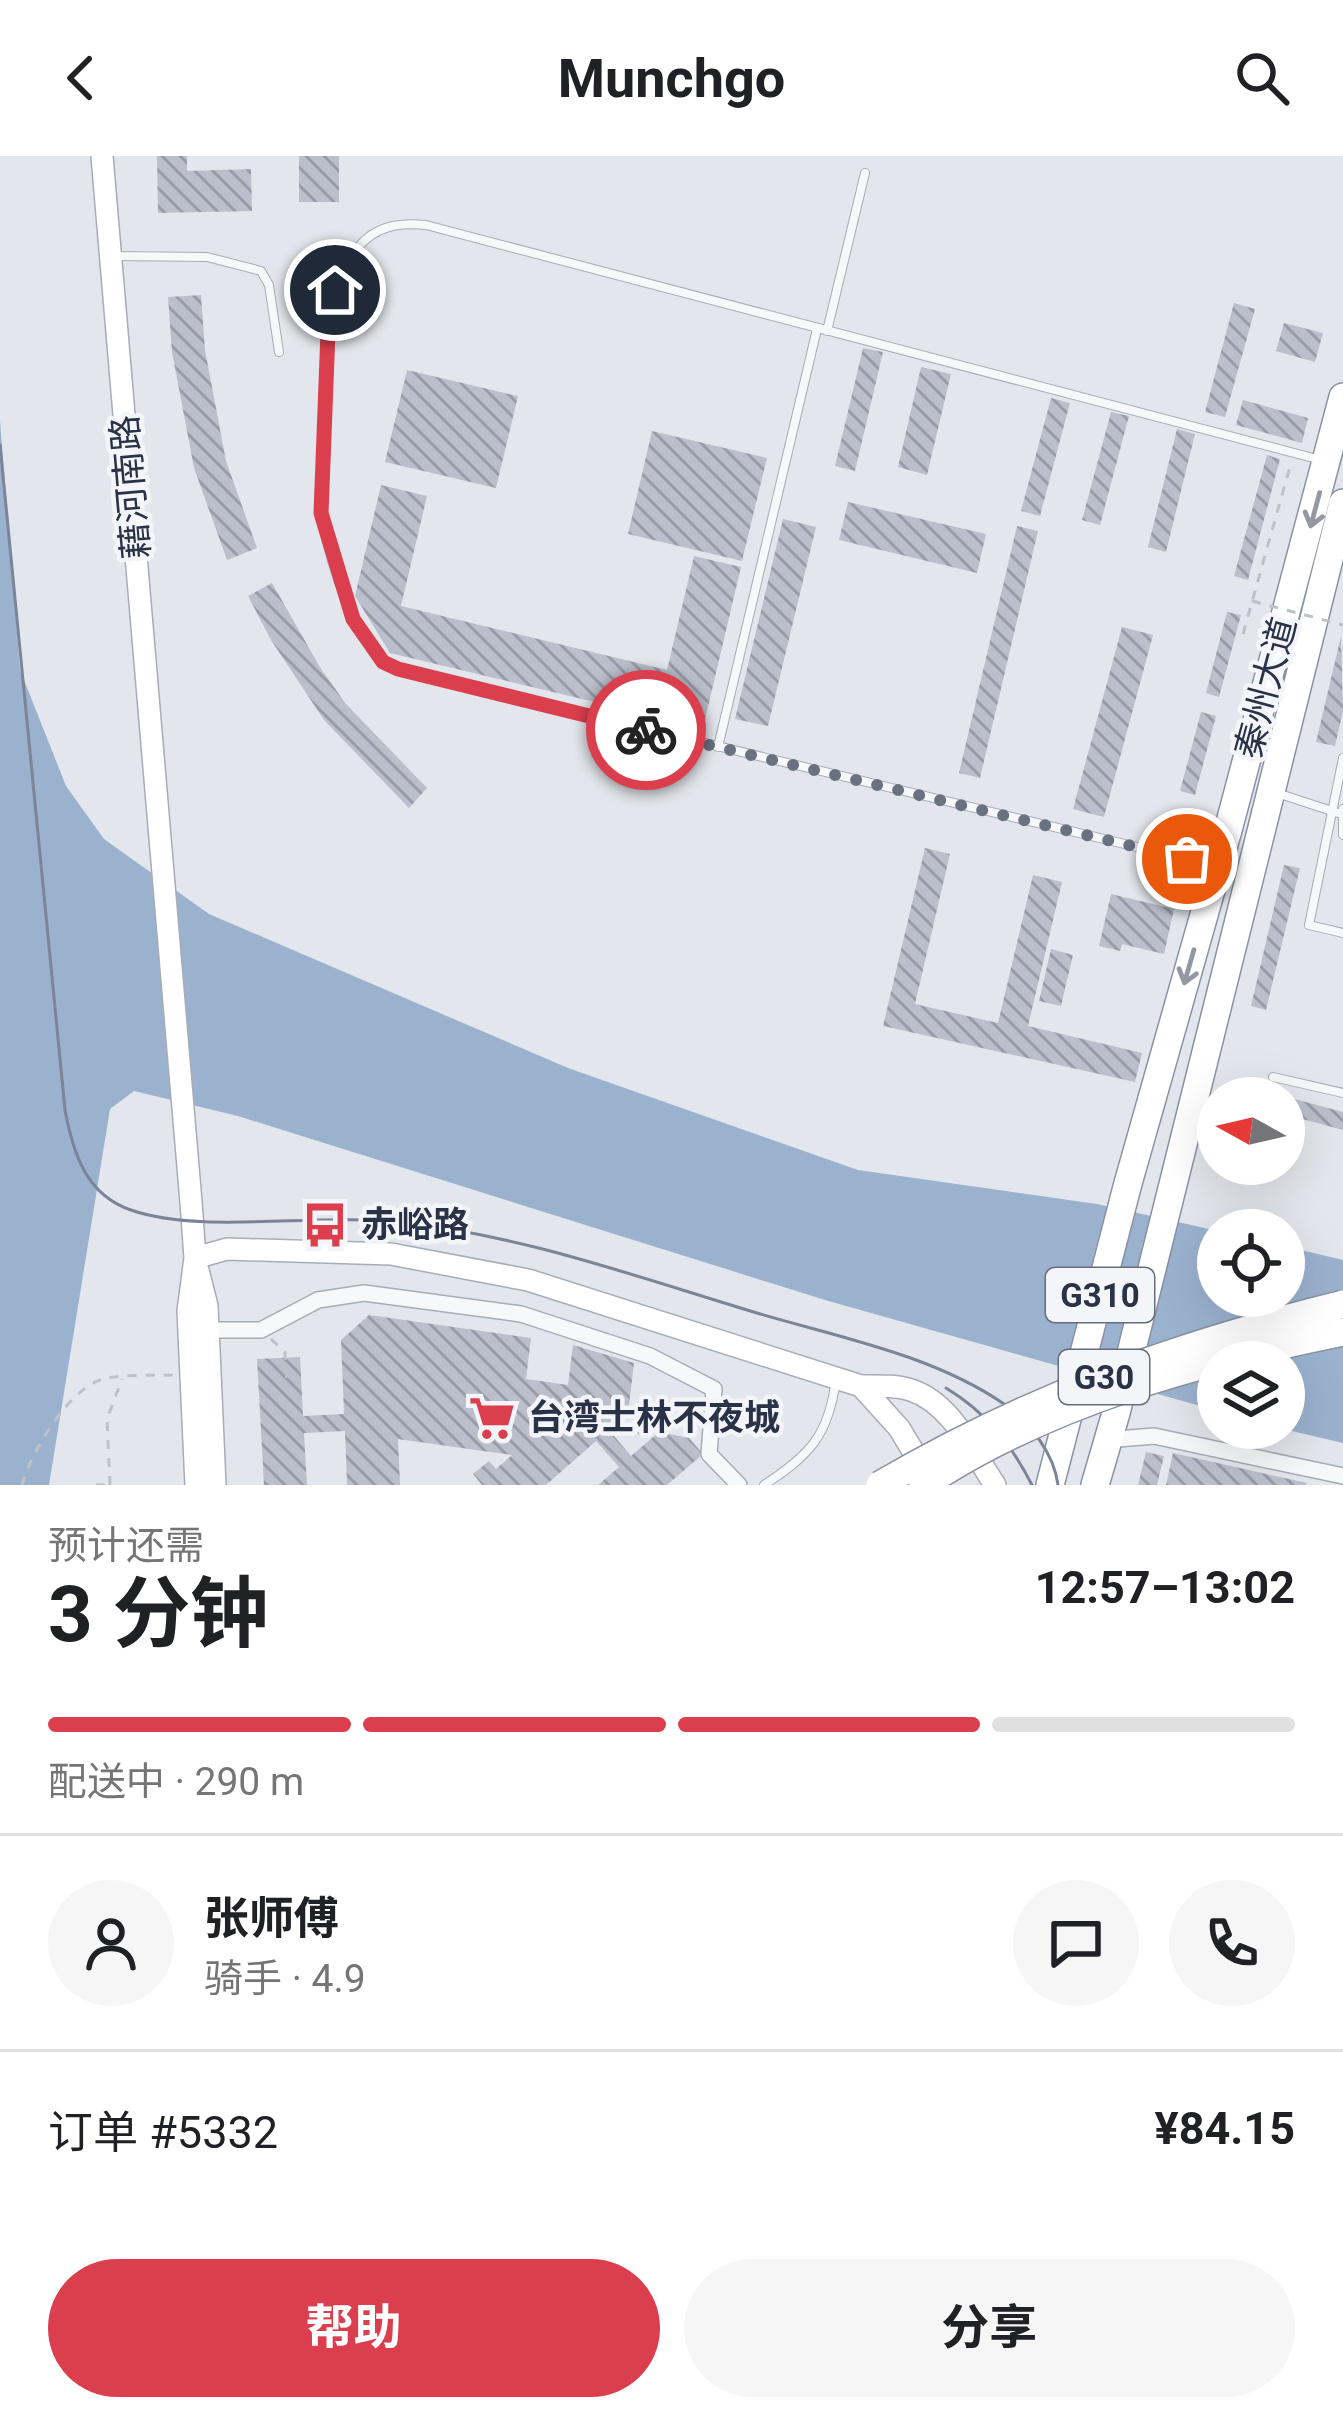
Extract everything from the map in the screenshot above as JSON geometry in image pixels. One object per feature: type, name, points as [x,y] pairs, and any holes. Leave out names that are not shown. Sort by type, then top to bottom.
[{"type":"highway","name":"秦州大道","points":[[1050,1485],[1126,1186],[1343,397]]},
{"type":"highway","name":"秦州大道","points":[[1111,1427],[1343,503]]},
{"type":"highway","name":"G30","points":[[880,1485],[1027,1406],[1226,1333],[1343,1304]]},
{"type":"highway","name":"G30","points":[[923,1485],[957,1462],[1123,1388],[1229,1355],[1343,1332]]},
{"type":"highway","name":"G310","points":[[1095,1485],[1111,1427]]},
{"type":"main road","name":"藉河南路","points":[[102,156],[195,1258]]},
{"type":"main road","points":[[195,1258],[227,1250],[391,1254],[528,1280],[861,1386],[908,1388],[929,1399],[953,1422],[995,1485]]},
{"type":"main road","points":[[195,1258],[207,1306],[215,1485]]},
{"type":"main road","points":[[195,1258],[188,1311],[196,1485]]},
{"type":"main road","points":[[861,1386],[899,1427],[934,1485]]},
{"type":"street","points":[[208,1330],[261,1330],[318,1300],[364,1293],[521,1314],[650,1356],[714,1389],[709,1454],[739,1485]]},
{"type":"street","points":[[1111,1427],[1343,1476]]},
{"type":"lane","points":[[718,747],[865,173]]},
{"type":"lane","points":[[1187,859],[383,662],[353,619],[321,513],[328,332],[335,290],[354,253],[368,238],[385,227],[426,225],[1327,461]]},
{"type":"lane","points":[[111,256],[207,257],[261,271],[269,285],[279,352]]},
{"type":"lane","points":[[1343,758],[1338,811],[1309,925],[1343,933]]},
{"type":"lane","points":[[1270,791],[1338,811]]},
{"type":"lane","points":[[1338,811],[1343,835]]},
{"type":"lane","points":[[1305,1084],[1343,1093]]},
{"type":"lane","points":[[764,1485],[817,1442],[832,1412],[837,1377]]},
{"type":"path","points":[[1244,634],[1294,453]]},
{"type":"path","points":[[1252,601],[1343,625]]},
{"type":"path","points":[[261,1330],[285,1352],[287,1386]]},
{"type":"path","points":[[22,1485],[28,1462],[81,1390],[103,1378],[191,1374]]},
{"type":"path","points":[[96,1485],[110,1485],[106,1419],[122,1377]]},
{"type":"path","points":[[638,1434],[656,1419],[711,1428]]},
{"type":"water","points":[[0,421],[20,670],[66,786],[104,839],[209,914],[568,1068],[858,1170],[1097,1204],[1197,1226],[1197,1317],[1305,1317],[1305,1251],[1343,1260],[1343,1443],[1305,1434],[1305,1341],[1197,1341],[1197,1405],[825,1300],[238,1116],[134,1091],[110,1109],[49,1485],[0,1485]]},
{"type":"building","points":[[157,156],[187,156],[187,171],[251,169],[252,211],[158,213]]},
{"type":"building","points":[[299,156],[339,156],[339,202],[299,202]]},
{"type":"building","points":[[201,295],[205,350],[226,461],[257,548],[227,560],[194,468],[172,352],[168,297]]},
{"type":"building","points":[[1234,303],[1255,309],[1225,417],[1205,412]]},
{"type":"building","points":[[1284,323],[1323,333],[1315,362],[1276,351]]},
{"type":"building","points":[[863,348],[883,352],[855,471],[835,466]]},
{"type":"building","points":[[921,367],[951,374],[927,475],[898,467]]},
{"type":"building","points":[[407,370],[518,396],[496,488],[385,462]]},
{"type":"building","points":[[1051,398],[1070,403],[1040,516],[1021,511]]},
{"type":"building","points":[[1243,400],[1308,418],[1302,443],[1236,425]]},
{"type":"building","points":[[1111,412],[1129,416],[1100,525],[1082,520]]},
{"type":"building","points":[[1177,429],[1195,434],[1166,552],[1148,547]]},
{"type":"building","points":[[652,431],[767,458],[742,561],[628,534]]},
{"type":"building","points":[[1267,455],[1280,459],[1248,580],[1234,576]]},
{"type":"building","points":[[381,485],[427,496],[401,606],[667,670],[694,556],[741,567],[703,728],[390,653],[355,596]]},
{"type":"building","points":[[848,502],[986,534],[977,573],[839,540]]},
{"type":"building","points":[[783,519],[816,527],[768,726],[735,719]]},
{"type":"building","points":[[1017,526],[1038,531],[980,778],[959,773]]},
{"type":"building","points":[[272,583],[346,704],[427,788],[409,808],[324,720],[271,640],[248,596]]},
{"type":"building","points":[[1227,612],[1241,615],[1219,697],[1206,693]]},
{"type":"building","points":[[1122,627],[1153,635],[1104,817],[1073,809]]},
{"type":"building","points":[[1341,636],[1343,711],[1335,746],[1316,742]]},
{"type":"building","points":[[1201,712],[1216,716],[1195,795],[1180,791]]},
{"type":"building","points":[[925,848],[950,854],[915,1004],[998,1023],[1033,875],[1062,882],[1028,1026],[1142,1053],[1135,1082],[883,1026]]},
{"type":"building","points":[[1284,865],[1300,868],[1266,1010],[1251,1006]]},
{"type":"building","points":[[1111,894],[1174,909],[1164,954],[1122,944],[1120,951],[1099,946]]},
{"type":"building","points":[[1051,949],[1073,955],[1061,1006],[1039,1001]]},
{"type":"building","points":[[1305,1102],[1343,1112],[1343,1130],[1305,1120]]},
{"type":"building","points":[[369,1315],[531,1338],[526,1379],[568,1385],[573,1345],[634,1363],[628,1414],[609,1430],[631,1456],[659,1432],[689,1438],[703,1454],[667,1485],[598,1485],[619,1467],[596,1441],[546,1485],[482,1485],[473,1474],[489,1461],[496,1469],[512,1455],[398,1439],[400,1485],[347,1485],[345,1431],[304,1433],[307,1485],[264,1485],[257,1359],[300,1357],[303,1416],[344,1414],[341,1340]]},
{"type":"building","points":[[1146,1452],[1164,1456],[1157,1485],[1138,1485]]},
{"type":"building","points":[[1173,1453],[1307,1483],[1166,1485]]},
{"type":"tram line","points":[[0,445],[65,1110],[78,1157],[103,1194],[131,1210],[189,1221],[386,1221],[481,1235],[573,1257],[884,1349],[947,1372],[1004,1404],[1039,1440],[1058,1485]]},
{"type":"tram line","points":[[946,1388],[996,1430],[1032,1485]]},
{"type":"way so far","points":[[646,730],[1187,859]]},
{"type":"place","name":"赤峪路","points":[[325,1225]]},
{"type":"place","name":"台湾士林不夜城","points":[[492,1418]]},
{"type":"route","points":[[335,290],[328,332],[321,513],[353,619],[383,662],[646,730]]}]
